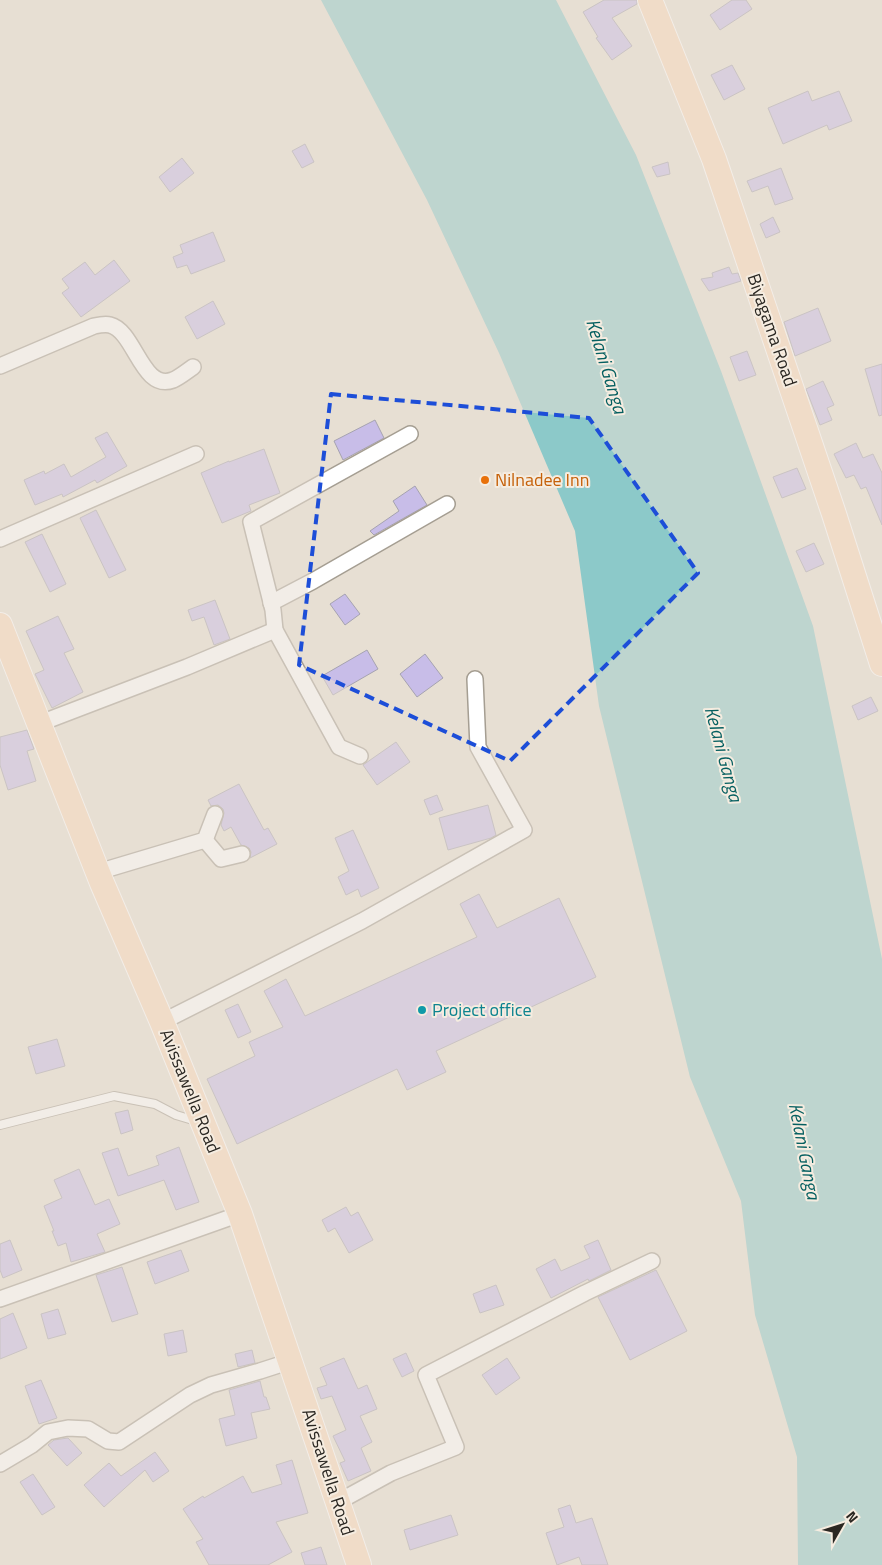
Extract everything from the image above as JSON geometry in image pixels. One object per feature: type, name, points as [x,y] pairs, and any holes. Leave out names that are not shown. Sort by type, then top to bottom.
[{"type":"main road","name":"Biyagama Road","points":[[650,0],[714,159],[834,514],[882,664]]},
{"type":"main road","name":"Avissawella Road","points":[[0,625],[98,872],[162,1022],[240,1214],[358,1565]]},
{"type":"street","points":[[0,366],[94,326],[110,325],[124,333],[147,372],[158,380],[172,380],[193,367]]},
{"type":"street","points":[[360,756],[339,747],[275,630],[271,603],[251,522],[410,434]]},
{"type":"street","points":[[0,539],[196,454]]},
{"type":"street","points":[[271,603],[313,581],[446,504]]},
{"type":"street","points":[[38,724],[275,630]]},
{"type":"street","points":[[162,1022],[362,921],[524,830],[478,747],[475,679]]},
{"type":"street","points":[[205,840],[215,814]]},
{"type":"street","points":[[98,872],[205,840]]},
{"type":"street","points":[[205,840],[221,860],[242,854]]},
{"type":"street","points":[[0,1299],[240,1214]]},
{"type":"street","points":[[338,1502],[390,1473],[456,1447],[426,1375],[585,1293],[652,1261]]},
{"type":"street","points":[[0,1464],[32,1445],[48,1432],[68,1428],[88,1429],[108,1441],[119,1442],[190,1395],[211,1385],[290,1361]]},
{"type":"lane","points":[[0,1125],[114,1096],[155,1104],[176,1115],[203,1123]]},
{"type":"highlighted area","points":[[331,394],[589,418],[698,573],[510,761],[299,665]]},
{"type":"water","name":"Kelani Ganga","points":[[321,0],[556,0],[636,155],[721,371],[813,626],[882,959],[882,1565],[798,1565],[797,1457],[755,1315],[741,1201],[690,1077],[599,706],[575,531],[499,353],[427,200]]},
{"type":"building","points":[[604,0],[637,0],[637,4],[612,18],[632,46],[612,60],[596,38],[598,37],[583,12]]},
{"type":"building","points":[[732,0],[746,0],[752,9],[720,30],[710,15]]},
{"type":"building","points":[[732,65],[745,89],[724,100],[711,75]]},
{"type":"building","points":[[808,91],[812,101],[839,91],[852,121],[829,130],[827,125],[783,144],[768,108]]},
{"type":"building","points":[[305,144],[314,162],[302,168],[292,151]]},
{"type":"building","points":[[182,158],[194,173],[170,192],[159,177]]},
{"type":"building","points":[[668,162],[670,174],[657,177],[652,167]]},
{"type":"building","points":[[781,168],[793,199],[775,205],[768,186],[752,192],[747,181]]},
{"type":"building","points":[[773,217],[780,232],[766,238],[760,224]]},
{"type":"building","points":[[213,232],[225,261],[191,274],[187,265],[177,268],[173,257],[183,253],[180,245]]},
{"type":"building","points":[[114,260],[130,281],[81,317],[62,293],[69,288],[62,279],[85,262],[95,275]]},
{"type":"building","points":[[729,267],[732,274],[738,273],[741,281],[709,291],[701,279],[713,277],[712,273]]},
{"type":"building","points":[[213,301],[225,324],[197,339],[185,317]]},
{"type":"building","points":[[818,308],[831,341],[795,356],[784,322]]},
{"type":"building","points":[[747,351],[756,375],[739,381],[730,357]]},
{"type":"building","points":[[882,364],[882,415],[879,416],[865,369]]},
{"type":"building","points":[[823,381],[834,405],[827,408],[832,420],[820,425],[806,389]]},
{"type":"building","points":[[375,420],[384,438],[343,460],[334,441]]},
{"type":"building","points":[[107,432],[127,466],[97,483],[95,480],[63,497],[62,494],[35,505],[24,480],[44,471],[45,474],[64,464],[71,477],[106,457],[95,438]]},
{"type":"building","points":[[856,443],[863,458],[873,454],[882,473],[882,525],[866,487],[861,489],[854,475],[846,478],[834,454]]},
{"type":"building","points":[[264,449],[280,493],[249,505],[251,511],[222,523],[201,473]]},
{"type":"building","points":[[797,468],[806,489],[782,498],[773,477]]},
{"type":"building","points":[[415,486],[427,505],[374,535],[370,531],[399,511],[393,501]]},
{"type":"building","points":[[96,510],[126,570],[109,578],[80,518]]},
{"type":"building","points":[[42,534],[66,584],[50,592],[25,542]]},
{"type":"building","points":[[814,543],[824,564],[806,572],[796,551]]},
{"type":"building","points":[[345,594],[360,614],[345,625],[330,604]]},
{"type":"building","points":[[215,600],[230,639],[214,645],[204,617],[192,621],[188,610]]},
{"type":"building","points":[[58,616],[74,649],[64,653],[83,692],[52,708],[35,674],[44,670],[26,631]]},
{"type":"building","points":[[367,650],[378,669],[333,695],[322,676]]},
{"type":"building","points":[[425,654],[443,678],[417,697],[400,674]]},
{"type":"building","points":[[871,697],[878,711],[858,720],[852,706]]},
{"type":"building","points":[[27,730],[34,749],[27,751],[36,781],[8,790],[0,765],[0,737]]},
{"type":"building","points":[[396,742],[410,762],[377,785],[363,765]]},
{"type":"building","points":[[239,784],[264,830],[268,828],[277,844],[250,858],[251,852],[249,848],[241,845],[231,827],[224,831],[221,825],[223,809],[218,805],[211,806],[208,800]]},
{"type":"building","points":[[437,795],[443,810],[430,815],[424,800]]},
{"type":"building","points":[[488,805],[496,835],[448,850],[439,818]]},
{"type":"building","points":[[353,830],[379,888],[361,897],[358,889],[346,895],[338,877],[349,871],[335,838]]},
{"type":"building","name":"Project office","points":[[479,894],[497,928],[559,898],[596,977],[436,1051],[446,1072],[407,1090],[397,1069],[237,1144],[207,1079],[255,1056],[249,1042],[283,1027],[264,991],[286,979],[305,1016],[477,937],[460,904]]},
{"type":"building","points":[[238,1004],[251,1032],[238,1038],[225,1010]]},
{"type":"building","points":[[57,1039],[65,1066],[36,1074],[28,1047]]},
{"type":"building","points":[[128,1110],[133,1130],[121,1134],[115,1113]]},
{"type":"building","points":[[179,1147],[199,1202],[176,1210],[164,1180],[118,1196],[102,1153],[118,1148],[128,1176],[159,1165],[156,1156]]},
{"type":"building","points":[[79,1169],[95,1205],[109,1199],[120,1224],[97,1234],[105,1252],[71,1262],[66,1243],[58,1246],[44,1206],[62,1198],[54,1180]]},
{"type":"building","points":[[346,1207],[351,1216],[358,1212],[373,1240],[349,1253],[335,1228],[328,1232],[322,1220]]},
{"type":"building","points":[[10,1240],[22,1270],[3,1278],[0,1270],[0,1244]]},
{"type":"building","points":[[598,1240],[611,1270],[589,1281],[588,1279],[551,1298],[536,1269],[555,1259],[561,1271],[590,1258],[584,1246]]},
{"type":"building","points":[[181,1250],[189,1271],[155,1284],[147,1262]]},
{"type":"building","points":[[122,1267],[138,1314],[112,1322],[96,1275]]},
{"type":"building","points":[[656,1270],[687,1331],[630,1360],[598,1297]]},
{"type":"building","points":[[496,1285],[504,1305],[480,1313],[473,1294]]},
{"type":"building","points":[[58,1309],[66,1334],[48,1339],[41,1314]]},
{"type":"building","points":[[13,1313],[27,1348],[0,1359],[0,1319]]},
{"type":"building","points":[[183,1330],[187,1352],[168,1356],[164,1334]]},
{"type":"building","points":[[252,1350],[255,1363],[238,1367],[235,1354]]},
{"type":"building","points":[[406,1353],[414,1371],[402,1377],[393,1359]]},
{"type":"building","points":[[344,1358],[358,1389],[367,1385],[377,1409],[360,1416],[372,1442],[361,1448],[371,1471],[348,1481],[340,1463],[345,1461],[333,1436],[346,1430],[332,1396],[321,1399],[317,1388],[327,1385],[320,1368]]},
{"type":"building","points":[[507,1358],[520,1378],[496,1395],[482,1375]]},
{"type":"building","points":[[41,1380],[57,1418],[39,1424],[25,1386]]},
{"type":"building","points":[[260,1381],[264,1397],[266,1397],[270,1409],[251,1413],[257,1438],[226,1446],[219,1419],[235,1415],[229,1390]]},
{"type":"building","points":[[68,1438],[82,1453],[67,1466],[48,1445],[54,1440]]},
{"type":"building","points":[[155,1452],[169,1471],[153,1482],[145,1470],[104,1507],[84,1485],[109,1463],[121,1476]]},
{"type":"building","points":[[292,1460],[308,1513],[276,1522],[292,1552],[268,1565],[209,1565],[196,1542],[203,1539],[183,1509],[203,1496],[204,1498],[243,1476],[252,1493],[282,1484],[276,1465]]},
{"type":"building","points":[[33,1474],[55,1507],[42,1515],[20,1482]]},
{"type":"building","points":[[570,1505],[576,1523],[592,1518],[608,1565],[582,1565],[579,1557],[557,1565],[546,1533],[564,1527],[558,1509]]},
{"type":"building","points":[[451,1515],[458,1535],[410,1550],[404,1530]]},
{"type":"building","points":[[321,1547],[327,1565],[305,1565],[301,1553]]},
{"type":"place","name":"Nilnadee Inn","points":[[485,480]]},
{"type":"place","name":"Project office","points":[[422,1010]]}]
